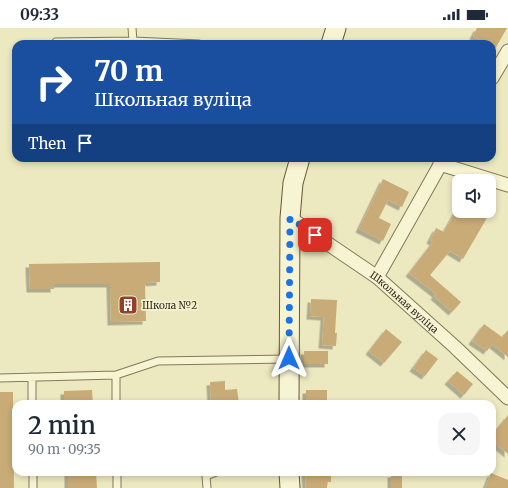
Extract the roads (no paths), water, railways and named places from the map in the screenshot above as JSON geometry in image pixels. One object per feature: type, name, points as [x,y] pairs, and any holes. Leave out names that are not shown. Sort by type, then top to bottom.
[{"type":"street","points":[[332,40],[336,28]]},
{"type":"street","points":[[496,71],[508,51]]},
{"type":"street","points":[[289,400],[290,218],[293,183],[299,162]]},
{"type":"street","points":[[377,276],[441,162]]},
{"type":"street","points":[[445,162],[508,185]]},
{"type":"street","name":"Школьная вуліца","points":[[290,218],[377,276],[455,347],[508,398]]},
{"type":"street","points":[[289,476],[290,488]]},
{"type":"lane","points":[[132,28],[133,40]]},
{"type":"lane","points":[[0,378],[116,375],[158,361],[289,358]]},
{"type":"lane","points":[[116,375],[116,400]]},
{"type":"lane","points":[[32,377],[32,400]]},
{"type":"lane","points":[[33,476],[33,488]]},
{"type":"lane","points":[[117,476],[118,488]]},
{"type":"lane","points":[[206,476],[207,488]]},
{"type":"place","name":"Школа №2","points":[[128,305]]}]
